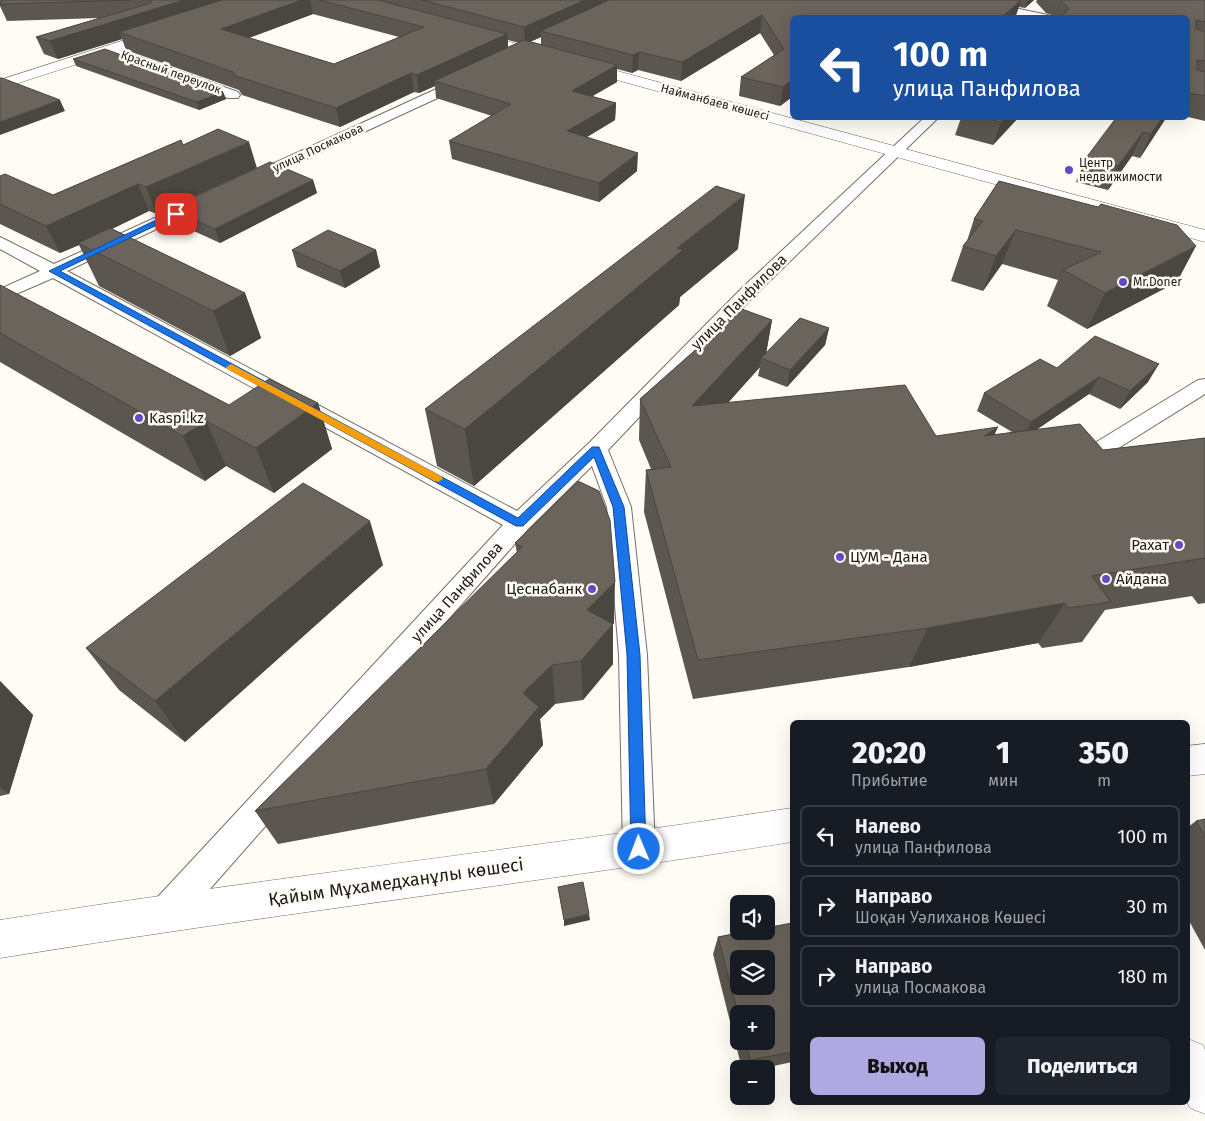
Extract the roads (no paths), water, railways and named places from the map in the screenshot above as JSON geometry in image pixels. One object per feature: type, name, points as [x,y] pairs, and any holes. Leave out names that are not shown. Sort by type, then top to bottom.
[{"type":"street","points":[[960,0],[1033,15]]},
{"type":"street","points":[[1044,15],[1051,5]]},
{"type":"street","points":[[0,85],[175,28]]},
{"type":"street","name":"Найманбаев көшесі","points":[[462,33],[1205,236]]},
{"type":"street","points":[[509,59],[545,42]]},
{"type":"street","name":"Красный переулок","points":[[109,50],[234,94]]},
{"type":"street","name":"улица Посмакова","points":[[232,188],[482,72]]},
{"type":"street","name":"улица Панфилова","points":[[167,912],[519,523],[596,449],[748,292],[929,120]]},
{"type":"street","points":[[0,296],[214,196]]},
{"type":"street","points":[[0,242],[519,523]]},
{"type":"street","points":[[1088,458],[1205,385]]},
{"type":"street","points":[[596,449],[619,507],[633,655],[639,849]]},
{"type":"street","points":[[1190,762],[1205,759]]},
{"type":"street","name":"Қайым Мұхамедханұлы көшесі","points":[[0,939],[167,912],[639,849],[790,825]]},
{"type":"street","points":[[1190,1064],[1205,1092]]},
{"type":"place","name":"Центр недвижимости","points":[[1069,170]]},
{"type":"place","name":"Mr.Doner","points":[[1123,282]]},
{"type":"place","name":"Kaspi.kz","points":[[139,418]]},
{"type":"place","name":"Рахат","points":[[1179,545]]},
{"type":"place","name":"ЦУМ - Дана","points":[[840,557]]},
{"type":"place","name":"Айдана","points":[[1106,579]]},
{"type":"place","name":"Цеснабанк","points":[[592,589]]}]
